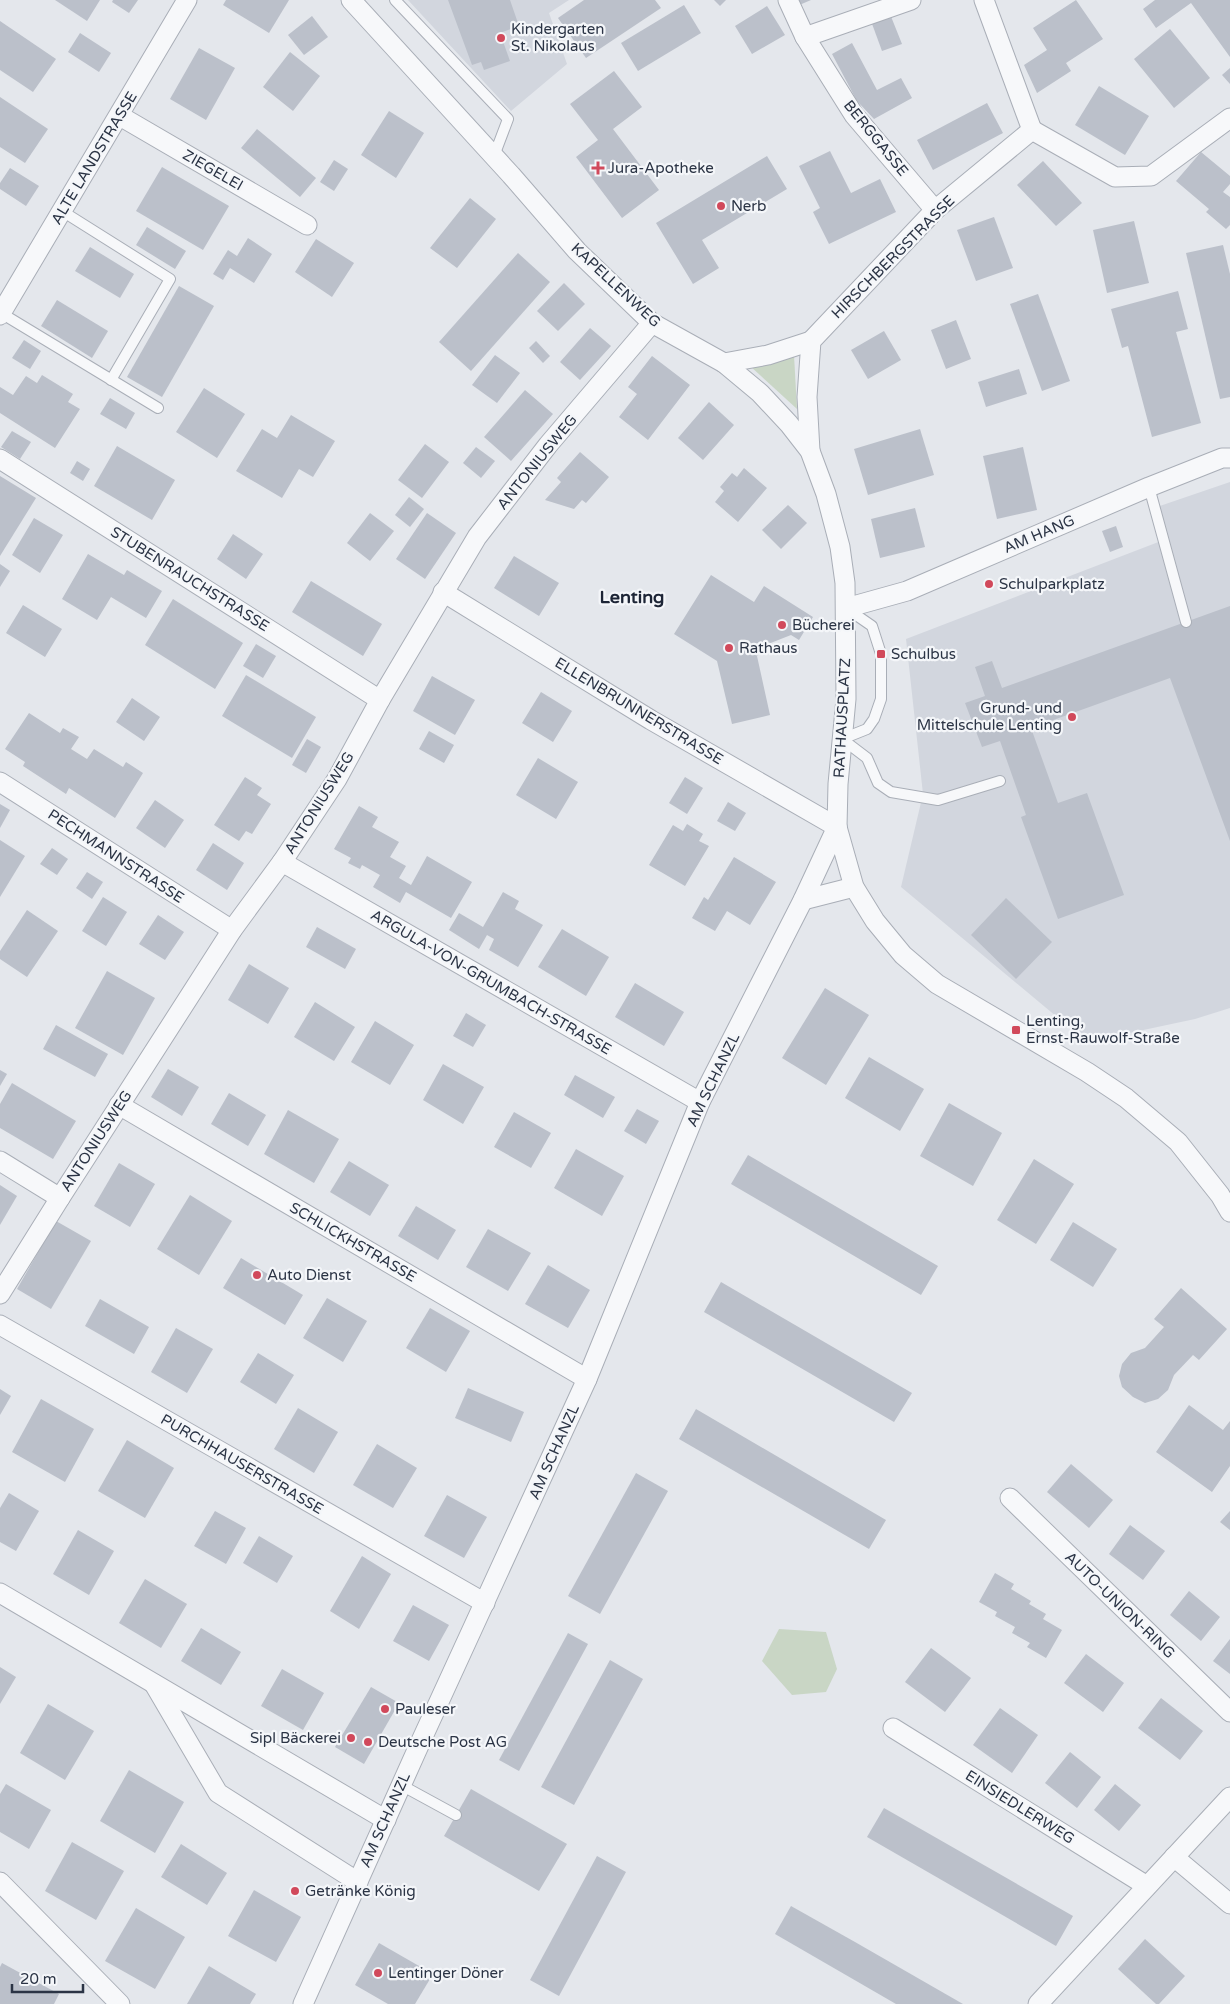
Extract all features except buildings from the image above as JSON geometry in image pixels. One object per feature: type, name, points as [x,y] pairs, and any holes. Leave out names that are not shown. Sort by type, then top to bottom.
[{"type":"street","name":"ALTE LANDSTRASSE","points":[[0,314],[120,116],[187,0]]},
{"type":"street","name":"KAPELLENWEG","points":[[351,0],[494,156],[577,251],[652,322],[724,363],[760,393],[790,424],[810,451],[826,494],[840,547],[846,608]]},
{"type":"street","name":"BERGGASSE","points":[[788,0],[805,37],[854,115],[935,210]]},
{"type":"street","points":[[805,37],[911,0]]},
{"type":"street","points":[[984,0],[1032,130],[1115,177],[1152,176],[1230,118]]},
{"type":"street","name":"ZIEGELEI","points":[[120,116],[307,225]]},
{"type":"street","name":"HIRSCHBERGSTRASSE","points":[[724,363],[768,355],[811,341],[935,210],[1032,130]]},
{"type":"street","name":"ANTONIUSWEG","points":[[0,1294],[232,930],[282,862],[337,779],[380,700],[477,537],[548,445],[652,322]]},
{"type":"street","points":[[810,451],[807,397],[811,341]]},
{"type":"street","name":"AM HANG","points":[[846,608],[907,591],[1149,487],[1222,458],[1230,458]]},
{"type":"street","name":"STUBENRAUCHSTRASSE","points":[[0,459],[380,700]]},
{"type":"street","name":"ELLENBRUNNERSTRASSE","points":[[444,592],[651,720],[837,827]]},
{"type":"street","name":"RATHAUSPLATZ","points":[[837,827],[846,699],[846,608]]},
{"type":"street","name":"PECHMANNSTRASSE","points":[[0,782],[232,930]]},
{"type":"street","points":[[837,827],[854,887],[875,921],[903,955],[937,984],[1087,1072],[1126,1098],[1178,1142],[1220,1195],[1230,1212]]},
{"type":"street","name":"AM SCHANZL","points":[[303,2004],[587,1379],[700,1102],[803,900],[837,827]]},
{"type":"street","name":"ARGULA-VON-GRUMBACH-STRASSE","points":[[282,862],[700,1102]]},
{"type":"street","points":[[803,900],[854,887]]},
{"type":"street","name":"SCHLICKHSTRASSE","points":[[119,1106],[587,1379]]},
{"type":"street","points":[[0,1161],[60,1198]]},
{"type":"street","name":"PURCHHAUSERSTRASSE","points":[[0,1325],[485,1604]]},
{"type":"street","name":"AUTO-UNION-RING","points":[[1010,1498],[1230,1712]]},
{"type":"street","points":[[0,1593],[386,1820]]},
{"type":"street","points":[[154,1683],[218,1793],[358,1882]]},
{"type":"street","name":"EINSIEDLERWEG","points":[[893,1728],[1147,1886]]},
{"type":"street","points":[[1038,2004],[1230,1797]]},
{"type":"street","points":[[1174,1857],[1230,1904]]},
{"type":"street","points":[[0,1882],[120,2004]]},
{"type":"lane","points":[[395,0],[508,119],[494,156]]},
{"type":"lane","points":[[62,211],[170,279],[111,380]]},
{"type":"lane","points":[[0,314],[158,408]]},
{"type":"lane","points":[[1149,487],[1186,622]]},
{"type":"lane","points":[[842,739],[867,729],[874,719],[881,699],[881,654],[872,626],[846,608]]},
{"type":"lane","points":[[842,739],[867,758],[878,783],[891,792],[938,800],[1000,781]]},
{"type":"lane","points":[[401,1785],[456,1815]]},
{"type":"shaded area","name":"Kindergarten St. Nikolaus","points":[[408,0],[569,0],[549,13],[567,64],[511,111]]},
{"type":"shaded area","name":"Grund- und Mittelschule Lenting","points":[[1230,482],[1230,1008],[1195,1019],[1087,1042],[901,887],[923,794],[906,639],[1161,541],[1151,509]]},
{"type":"green space","points":[[794,355],[797,409],[750,366]]},
{"type":"green space","points":[[779,1629],[826,1632],[837,1669],[826,1692],[792,1695],[762,1661]]},
{"type":"place","name":"Kindergarten St. Nikolaus","points":[[501,38]]},
{"type":"place","name":"Jura-Apotheke","points":[[598,168]]},
{"type":"place","name":"Nerb","points":[[721,206]]},
{"type":"place","name":"Schulparkplatz","points":[[989,584]]},
{"type":"place","name":"Bücherei","points":[[782,625]]},
{"type":"place","name":"Rathaus","points":[[729,648]]},
{"type":"place","name":"Schulbus","points":[[881,654]]},
{"type":"place","name":"Grund- und Mittelschule Lenting","points":[[1072,717]]},
{"type":"place","name":"Lenting, Ernst-Rauwolf-Straße","points":[[1016,1030]]},
{"type":"place","name":"Auto Dienst","points":[[257,1275]]},
{"type":"place","name":"Pauleser","points":[[385,1709]]},
{"type":"place","name":"Sipl Bäckerei","points":[[351,1738]]},
{"type":"place","name":"Deutsche Post AG","points":[[368,1742]]},
{"type":"place","name":"Getränke König","points":[[295,1891]]},
{"type":"place","name":"Lentinger Döner","points":[[378,1973]]},
{"type":"district","name":"Lenting","points":[[632,597]]}]
